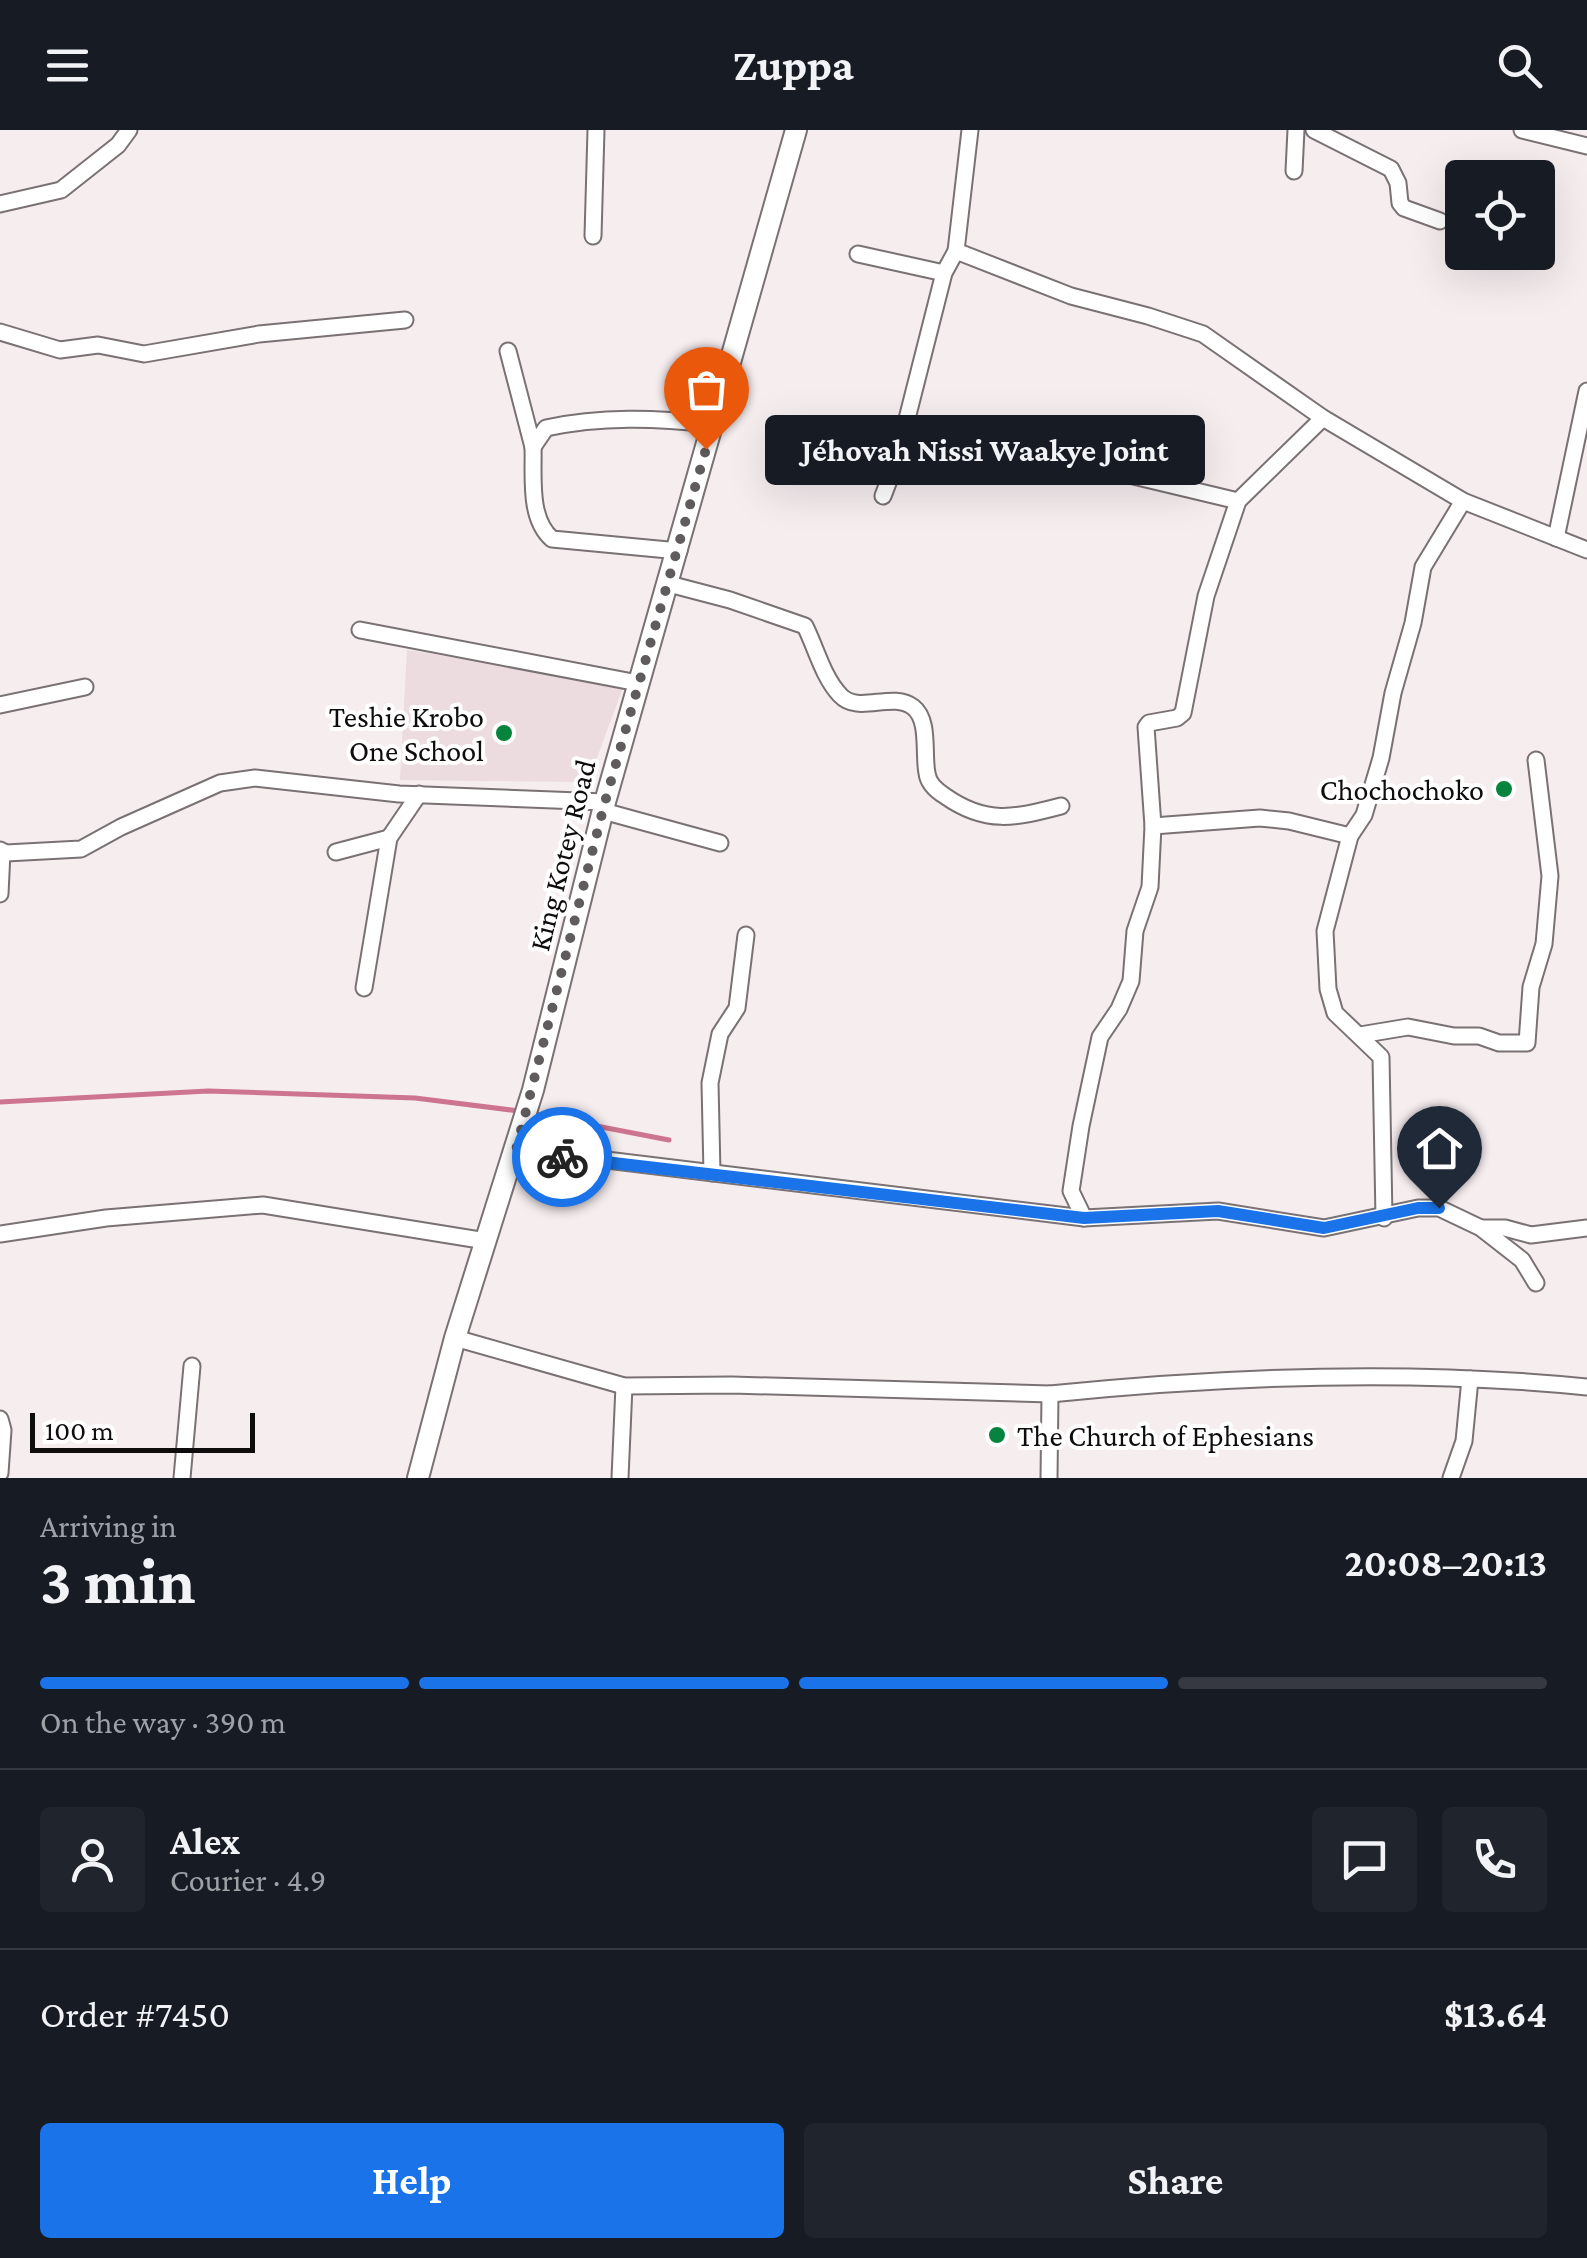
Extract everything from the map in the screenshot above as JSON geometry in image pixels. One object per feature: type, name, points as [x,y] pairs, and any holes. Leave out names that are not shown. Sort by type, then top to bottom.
[{"type":"street","points":[[0,204],[60,190],[118,145],[129,130]]},
{"type":"street","points":[[593,236],[596,130]]},
{"type":"street","name":"King Kotey Road","points":[[418,1478],[455,1338],[518,1146],[604,807],[796,130]]},
{"type":"street","points":[[883,496],[896,462],[944,273],[956,250],[970,130]]},
{"type":"street","points":[[1294,171],[1296,130]]},
{"type":"street","points":[[1314,130],[1391,169],[1404,208],[1440,221]]},
{"type":"street","points":[[1522,130],[1587,146]]},
{"type":"street","points":[[956,250],[1071,296],[1203,334],[1323,418],[1463,501],[1587,550]]},
{"type":"street","points":[[858,254],[944,273]]},
{"type":"street","points":[[0,332],[60,350],[98,344],[144,354],[259,334],[405,320]]},
{"type":"street","points":[[508,351],[532,447],[536,514],[544,532],[552,539],[678,551]]},
{"type":"street","points":[[1556,538],[1587,391]]},
{"type":"street","points":[[1084,1218],[1071,1191],[1082,1126],[1100,1037],[1119,1009],[1131,981],[1135,931],[1150,887],[1153,826],[1146,727],[1184,713],[1206,596],[1238,501],[1323,418]]},
{"type":"street","points":[[532,447],[546,428],[581,420],[666,419],[712,424]]},
{"type":"street","points":[[896,462],[1056,464],[1104,470],[1238,501]]},
{"type":"street","points":[[1384,1218],[1381,1057],[1335,1012],[1328,990],[1325,931],[1350,836],[1364,815],[1382,758],[1393,693],[1424,566],[1463,501]]},
{"type":"street","points":[[669,584],[805,626],[830,682],[842,698],[855,704],[902,702],[912,706],[920,717],[927,777],[938,791],[968,812],[1017,817],[1061,806]]},
{"type":"street","points":[[360,630],[638,683]]},
{"type":"street","points":[[0,705],[85,687]]},
{"type":"street","points":[[1360,1035],[1408,1027],[1454,1036],[1479,1036],[1499,1043],[1527,1043],[1531,988],[1544,944],[1550,876],[1536,760]]},
{"type":"street","points":[[0,894],[1,851],[80,849],[220,783],[254,778],[604,807],[720,843]]},
{"type":"street","points":[[364,988],[389,838],[419,794]]},
{"type":"street","points":[[1153,826],[1260,818],[1350,836]]},
{"type":"street","points":[[336,852],[389,838]]},
{"type":"street","points":[[712,1173],[710,1083],[720,1034],[737,1008],[746,935]]},
{"type":"street","points":[[518,1146],[1084,1218],[1218,1211],[1324,1228],[1418,1208],[1439,1208],[1481,1228],[1522,1260],[1536,1283]]},
{"type":"street","points":[[0,1234],[106,1218],[263,1205],[486,1241]]},
{"type":"street","points":[[1481,1228],[1505,1228],[1530,1235],[1587,1228]]},
{"type":"street","points":[[455,1338],[624,1386],[732,1384],[1050,1394],[1274,1377],[1542,1381],[1587,1387]]},
{"type":"street","points":[[182,1478],[192,1366]]},
{"type":"street","points":[[1451,1478],[1464,1441],[1470,1379]]},
{"type":"street","points":[[620,1478],[624,1386]]},
{"type":"street","points":[[1050,1394],[1050,1478]]},
{"type":"street","points":[[0,1419],[0,1473]]},
{"type":"shaded area","name":"Teshie Krobo One School","points":[[407,650],[624,685],[588,782],[400,780]]},
{"type":"waterway","points":[[0,1102],[208,1091],[415,1098],[519,1111]]},
{"type":"waterway","points":[[529,1113],[669,1140]]},
{"type":"way so far","points":[[562,1157],[515,1154],[605,802],[706,449]]},
{"type":"place","name":"Jéhovah Nissi Waakye Joint","points":[[706,449]]},
{"type":"place","name":"Teshie Krobo One School","points":[[504,733]]},
{"type":"place","name":"Chochochoko","points":[[1504,789]]},
{"type":"place","name":"The Church of Ephesians","points":[[997,1435]]},
{"type":"route","points":[[562,1157],[1084,1218],[1218,1211],[1324,1228],[1418,1208],[1439,1208]]}]
